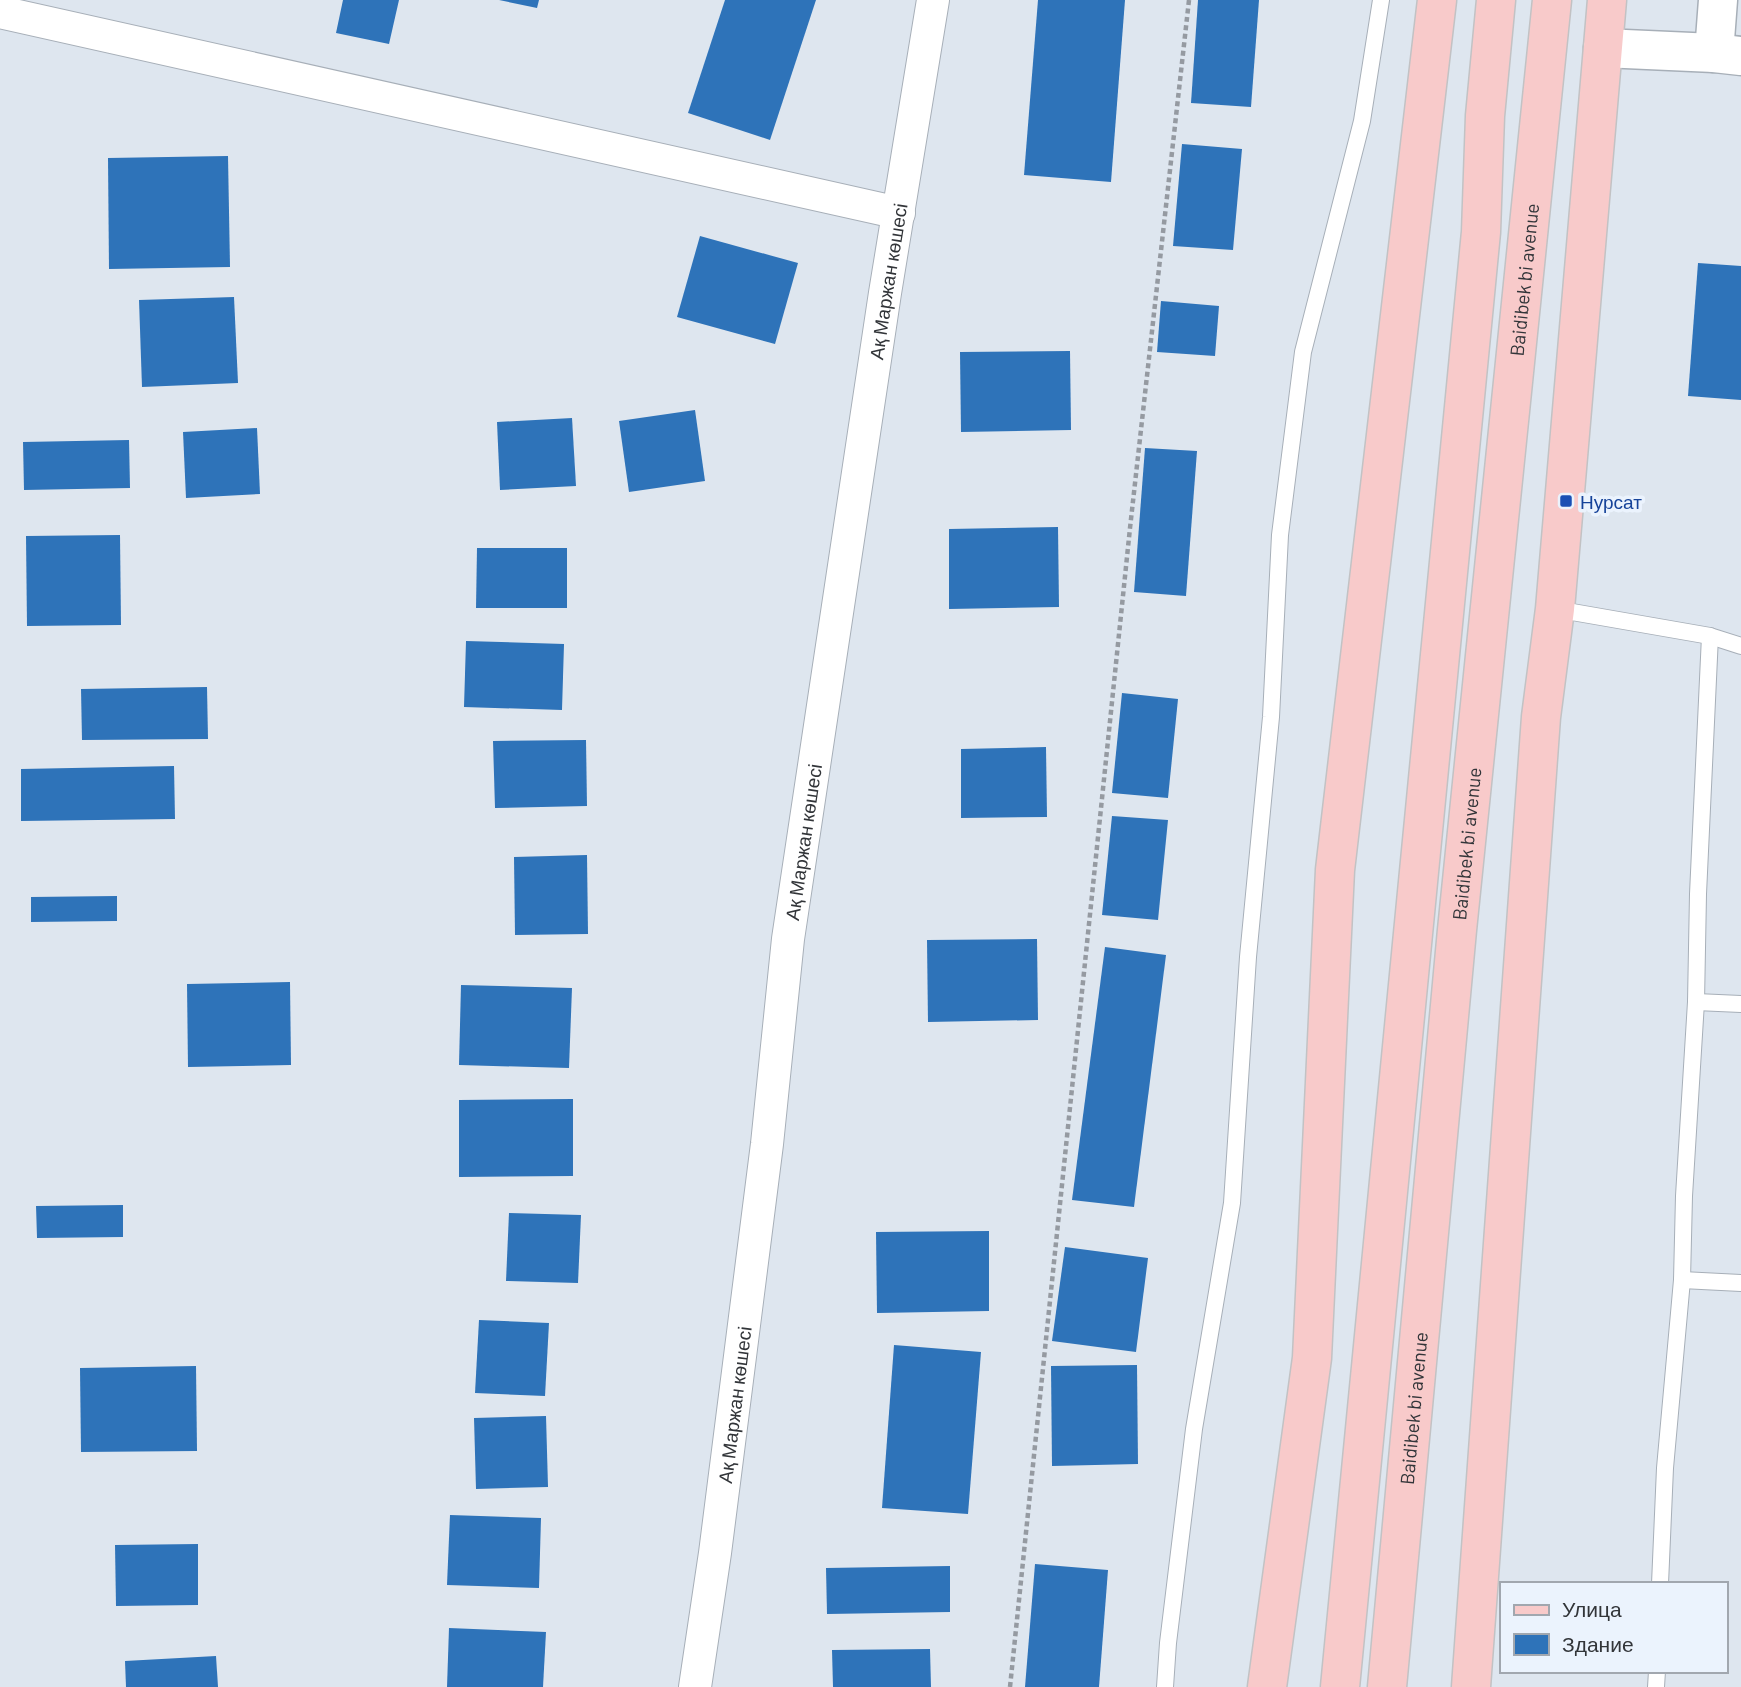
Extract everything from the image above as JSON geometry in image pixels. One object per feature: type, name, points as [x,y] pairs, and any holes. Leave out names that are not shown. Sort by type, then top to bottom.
[{"type":"main road","points":[[1267,1687],[1312,1358],[1335,870],[1437,0]]},
{"type":"main road","points":[[1340,1687],[1482,232],[1485,117],[1496,0]]},
{"type":"main road","name":"Baidibek bi avenue","points":[[1387,1687],[1457,930],[1552,0]]},
{"type":"main road","points":[[1471,1687],[1536,779],[1555,609],[1607,0]]},
{"type":"street","name":"Ақ Маржан көшесі","points":[[695,1687],[715,1553],[767,1144],[788,939],[933,0]]},
{"type":"street","points":[[1603,48],[1727,54],[1718,0]]},
{"type":"street","points":[[0,12],[899,213]]},
{"type":"lane","points":[[1165,1687],[1194,1429],[1232,1203],[1248,957],[1271,717],[1280,535],[1303,352],[1362,121],[1381,0]]},
{"type":"lane","points":[[1555,609],[1710,636],[1741,646]]},
{"type":"lane","points":[[1660,1582],[1664,1468],[1682,1280],[1710,636]]},
{"type":"lane","points":[[1696,1002],[1741,1004]]},
{"type":"lane","points":[[1682,1280],[1741,1283]]},
{"type":"path","points":[[1010,1687],[1130,528],[1189,0]]},
{"type":"building","points":[[343,0],[399,0],[389,44],[336,33]]},
{"type":"building","points":[[499,0],[539,0],[537,8]]},
{"type":"building","points":[[725,0],[816,0],[770,140],[688,113]]},
{"type":"building","points":[[1038,0],[1125,0],[1111,182],[1024,175]]},
{"type":"building","points":[[1198,0],[1259,0],[1251,107],[1191,103]]},
{"type":"building","points":[[1182,144],[1242,149],[1233,250],[1173,246]]},
{"type":"building","points":[[228,156],[230,267],[109,269],[108,158]]},
{"type":"building","points":[[700,236],[798,263],[775,344],[677,317]]},
{"type":"building","points":[[1698,263],[1741,266],[1741,400],[1688,396]]},
{"type":"building","points":[[234,297],[238,383],[142,387],[139,300]]},
{"type":"building","points":[[1161,301],[1219,306],[1215,356],[1157,352]]},
{"type":"building","points":[[1070,351],[1071,430],[961,432],[960,352]]},
{"type":"building","points":[[695,410],[705,481],[629,492],[619,421]]},
{"type":"building","points":[[572,418],[576,486],[500,490],[497,422]]},
{"type":"building","points":[[257,428],[260,494],[186,498],[183,432]]},
{"type":"building","points":[[129,440],[130,488],[24,490],[23,442]]},
{"type":"building","points":[[1145,448],[1197,451],[1186,596],[1134,592]]},
{"type":"building","points":[[1058,527],[1059,607],[949,609],[949,529]]},
{"type":"building","points":[[120,535],[121,625],[27,626],[26,536]]},
{"type":"building","points":[[477,548],[567,548],[567,608],[476,608]]},
{"type":"building","points":[[466,641],[564,644],[562,710],[464,707]]},
{"type":"building","points":[[207,687],[208,739],[82,740],[81,689]]},
{"type":"building","points":[[1122,693],[1178,699],[1168,798],[1112,793]]},
{"type":"building","points":[[586,740],[587,806],[495,808],[493,741]]},
{"type":"building","points":[[1046,747],[1047,817],[961,818],[961,749]]},
{"type":"building","points":[[174,766],[175,819],[21,821],[21,769]]},
{"type":"building","points":[[1112,816],[1168,820],[1158,920],[1102,915]]},
{"type":"building","points":[[587,855],[588,934],[515,935],[514,857]]},
{"type":"building","points":[[117,896],[117,921],[31,922],[31,897]]},
{"type":"building","points":[[1037,939],[1038,1020],[928,1022],[927,940]]},
{"type":"building","points":[[1105,947],[1166,955],[1134,1207],[1072,1200]]},
{"type":"building","points":[[290,982],[291,1065],[188,1067],[187,984]]},
{"type":"building","points":[[461,985],[572,988],[569,1068],[459,1065]]},
{"type":"building","points":[[573,1099],[573,1176],[459,1177],[459,1100]]},
{"type":"building","points":[[123,1205],[123,1237],[37,1238],[36,1206]]},
{"type":"building","points":[[509,1213],[581,1215],[578,1283],[506,1281]]},
{"type":"building","points":[[989,1231],[989,1311],[877,1313],[876,1232]]},
{"type":"building","points":[[1065,1247],[1148,1258],[1136,1352],[1052,1341]]},
{"type":"building","points":[[479,1320],[549,1323],[545,1396],[475,1393]]},
{"type":"building","points":[[894,1345],[981,1352],[968,1514],[882,1508]]},
{"type":"building","points":[[1137,1365],[1138,1464],[1052,1466],[1051,1366]]},
{"type":"building","points":[[196,1366],[197,1451],[81,1452],[80,1368]]},
{"type":"building","points":[[546,1416],[548,1487],[476,1489],[474,1418]]},
{"type":"building","points":[[450,1515],[541,1518],[539,1588],[447,1585]]},
{"type":"building","points":[[198,1544],[198,1605],[116,1606],[115,1545]]},
{"type":"building","points":[[1035,1564],[1108,1570],[1099,1687],[1025,1687]]},
{"type":"building","points":[[950,1566],[950,1612],[827,1614],[826,1568]]},
{"type":"building","points":[[449,1628],[546,1632],[543,1687],[447,1687]]},
{"type":"building","points":[[930,1649],[931,1687],[833,1687],[832,1650]]},
{"type":"building","points":[[216,1656],[218,1687],[126,1687],[125,1661]]},
{"type":"place","name":"Нурсат","points":[[1566,501]]}]
